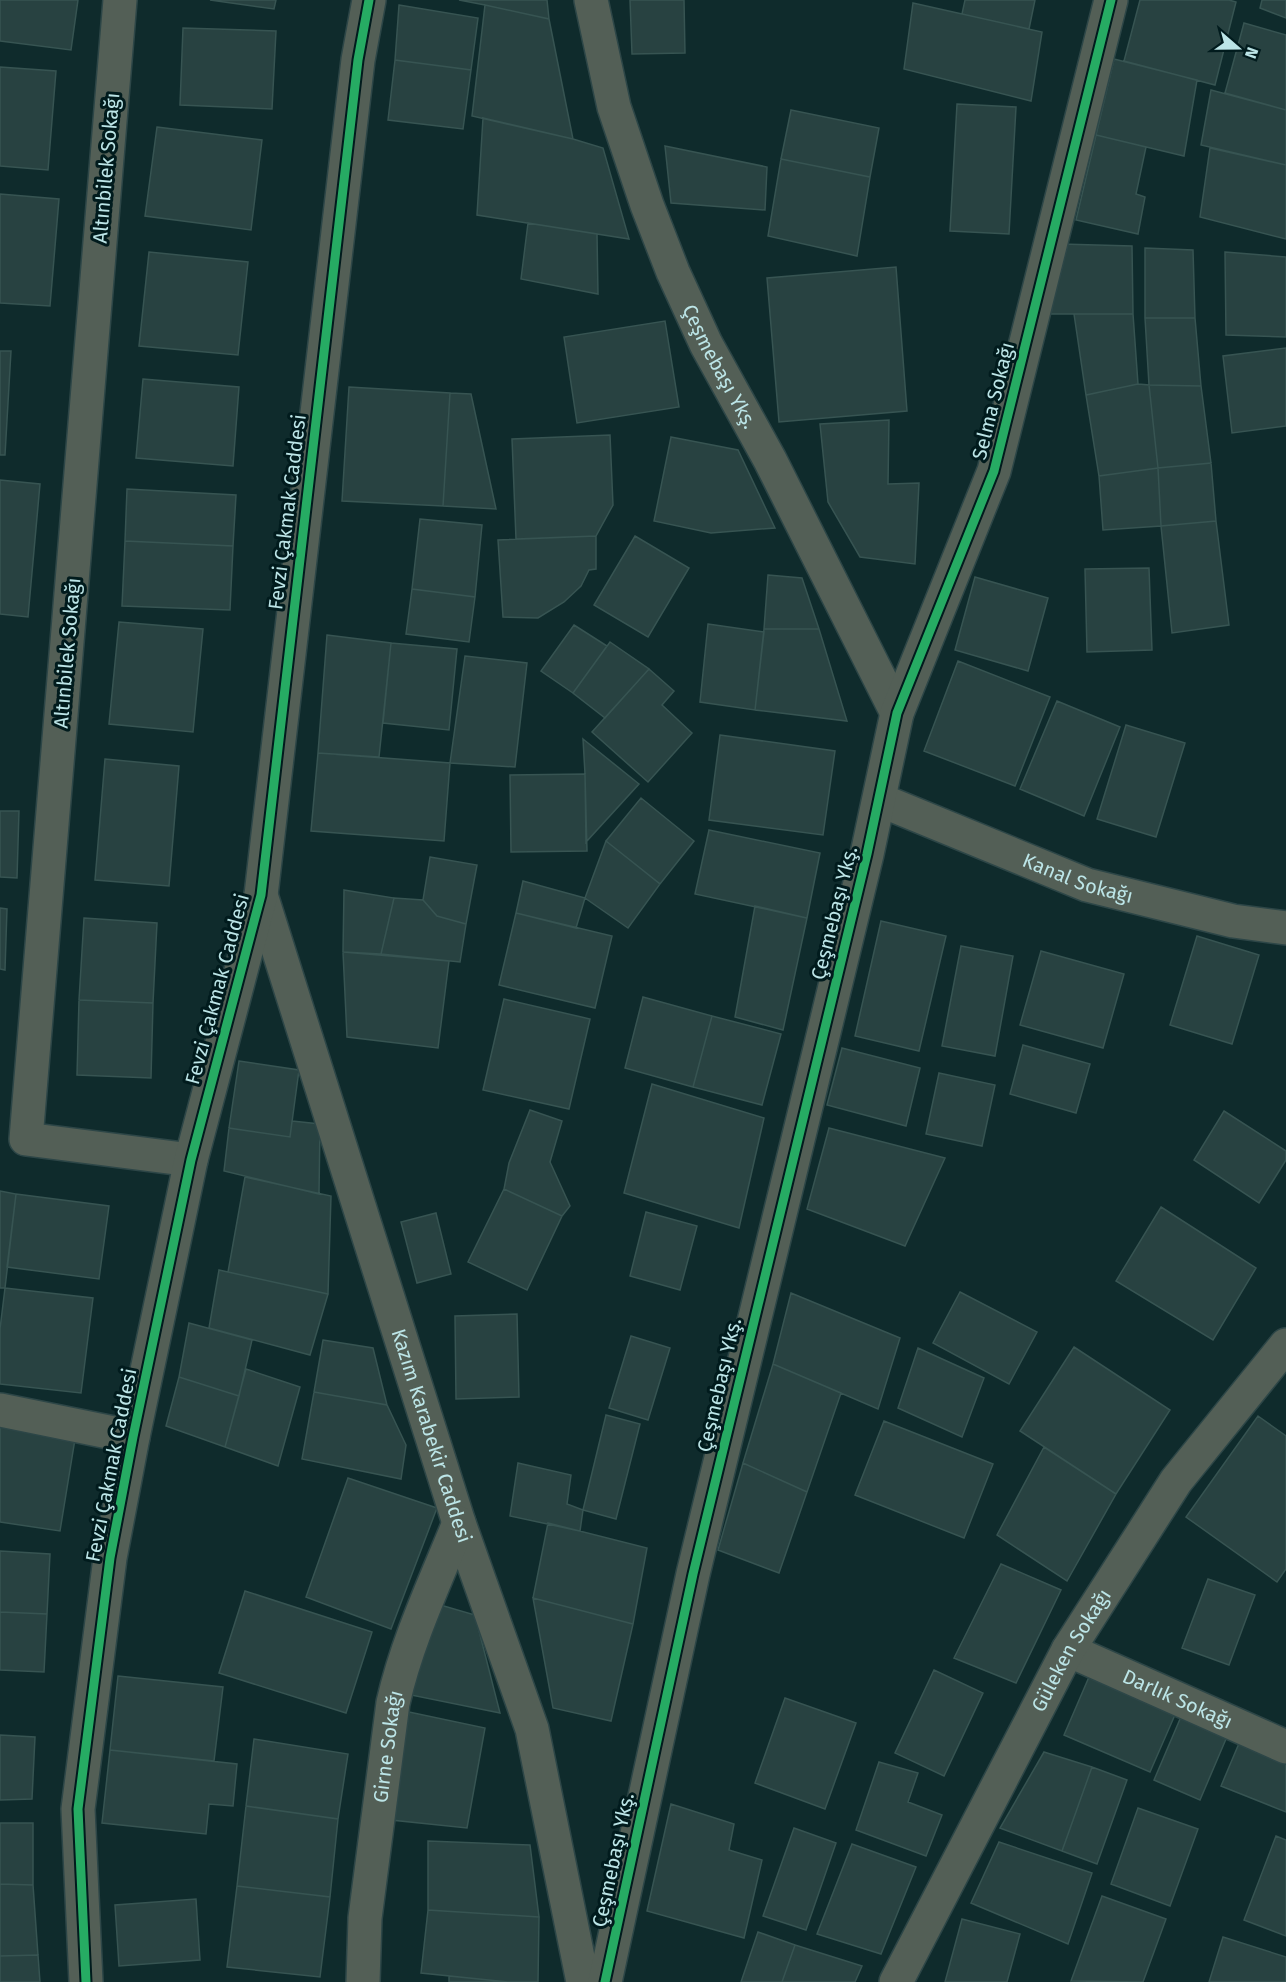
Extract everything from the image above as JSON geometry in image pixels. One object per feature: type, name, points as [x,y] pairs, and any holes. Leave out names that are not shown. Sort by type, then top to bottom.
[{"type":"street","name":"Altınbilek Sokağı","points":[[120,0],[26,1139],[191,1160]]},
{"type":"street","name":"Fevzi Çakmak Caddesi","points":[[86,1982],[78,1809],[110,1558],[191,1160],[261,895],[358,60],[369,0]]},
{"type":"street","name":"Çeşmebaşı Ykş.","points":[[591,0],[614,107],[647,205],[673,272],[706,344],[770,460],[897,713]]},
{"type":"street","name":"Selma Sokağı","points":[[880,800],[897,713],[994,471],[1111,0]]},
{"type":"street","name":"Çeşmebaşı Ykş.","points":[[605,1982],[693,1574],[880,800]]},
{"type":"street","name":"Kanal Sokağı","points":[[880,800],[1087,885],[1233,921],[1286,928]]},
{"type":"street","name":"Kazım Karabekir Caddesi","points":[[261,895],[459,1523],[532,1730],[583,1982]]},
{"type":"street","name":"Güleken Sokağı","points":[[896,1982],[1068,1650],[1176,1481],[1286,1345]]},
{"type":"street","points":[[0,1410],[133,1437]]},
{"type":"street","name":"Girne Sokağı","points":[[363,1982],[365,1917],[393,1703],[400,1671],[412,1638],[459,1523]]},
{"type":"street","name":"Darlık Sokağı","points":[[1068,1650],[1286,1747]]},
{"type":"building","points":[[0,0],[78,0],[71,50],[0,41]]},
{"type":"building","points":[[210,0],[276,0],[274,9]]},
{"type":"building","points":[[459,0],[547,0],[549,19],[485,5]]},
{"type":"building","points":[[630,0],[684,0],[685,53],[632,54]]},
{"type":"building","points":[[965,0],[1035,0],[1029,29],[962,14]]},
{"type":"building","points":[[1140,0],[1229,0],[1236,2],[1215,85],[1124,61]]},
{"type":"building","points":[[1262,0],[1286,0],[1286,18],[1260,8]]},
{"type":"building","points":[[913,3],[1042,32],[1031,101],[904,69]]},
{"type":"building","points":[[399,5],[478,18],[471,70],[395,60]]},
{"type":"building","points":[[485,5],[549,19],[573,139],[472,116]]},
{"type":"building","points":[[1244,23],[1286,35],[1286,110],[1225,93]]},
{"type":"building","points":[[183,28],[276,31],[272,109],[180,105]]},
{"type":"building","points":[[1114,59],[1197,80],[1184,156],[1096,135]]},
{"type":"building","points":[[395,60],[471,70],[463,129],[388,120]]},
{"type":"building","points":[[0,67],[56,71],[48,170],[0,166]]},
{"type":"building","points":[[1211,90],[1286,110],[1286,165],[1201,145]]},
{"type":"building","points":[[957,104],[1016,107],[1009,234],[950,231]]},
{"type":"building","points":[[791,110],[879,128],[870,177],[781,159]]},
{"type":"building","points":[[483,118],[603,148],[629,239],[477,215]]},
{"type":"building","points":[[157,127],[262,140],[251,230],[145,216]]},
{"type":"building","points":[[1096,135],[1146,147],[1136,194],[1145,197],[1138,234],[1076,220]]},
{"type":"building","points":[[665,146],[767,167],[765,210],[671,203]]},
{"type":"building","points":[[1210,148],[1286,165],[1286,239],[1200,217]]},
{"type":"building","points":[[781,159],[870,177],[857,256],[768,236]]},
{"type":"building","points":[[0,194],[59,199],[50,306],[0,303]]},
{"type":"building","points":[[528,223],[597,234],[598,294],[521,279]]},
{"type":"building","points":[[1061,244],[1132,246],[1133,314],[1051,314]]},
{"type":"building","points":[[1145,248],[1193,250],[1195,318],[1145,318]]},
{"type":"building","points":[[149,252],[248,262],[238,355],[139,346]]},
{"type":"building","points":[[1225,252],[1286,257],[1286,337],[1226,335]]},
{"type":"building","points":[[896,267],[907,411],[779,422],[767,278]]},
{"type":"building","points":[[1074,314],[1133,314],[1138,384],[1086,395]]},
{"type":"building","points":[[1145,318],[1195,318],[1201,386],[1149,385]]},
{"type":"building","points":[[665,321],[679,407],[577,423],[564,337]]},
{"type":"building","points":[[1286,348],[1286,426],[1232,433],[1223,356]]},
{"type":"building","points":[[0,351],[11,351],[5,455],[0,455]]},
{"type":"building","points":[[143,379],[239,387],[233,466],[136,458]]},
{"type":"building","points":[[1138,384],[1149,385],[1158,468],[1099,476],[1086,395]]},
{"type":"building","points":[[1149,385],[1201,386],[1211,463],[1158,468]]},
{"type":"building","points":[[349,387],[450,393],[443,506],[342,501]]},
{"type":"building","points":[[450,393],[471,394],[496,509],[443,506]]},
{"type":"building","points":[[889,420],[888,484],[919,483],[915,564],[860,557],[828,502],[820,424]]},
{"type":"building","points":[[610,435],[613,505],[596,536],[516,539],[512,439]]},
{"type":"building","points":[[671,437],[738,450],[775,528],[711,533],[654,521]]},
{"type":"building","points":[[1211,463],[1216,521],[1161,526],[1158,468]]},
{"type":"building","points":[[1158,468],[1161,526],[1103,530],[1099,476]]},
{"type":"building","points":[[0,480],[40,484],[28,617],[0,614]]},
{"type":"building","points":[[127,489],[236,495],[233,546],[125,541]]},
{"type":"building","points":[[420,519],[482,525],[475,597],[412,589]]},
{"type":"building","points":[[1216,521],[1229,625],[1172,633],[1161,526]]},
{"type":"building","points":[[596,536],[596,569],[589,570],[581,586],[564,602],[538,618],[503,617],[498,540]]},
{"type":"building","points":[[635,536],[689,568],[648,637],[594,605]]},
{"type":"building","points":[[125,541],[233,546],[230,610],[122,606]]},
{"type":"building","points":[[1149,568],[1152,650],[1087,652],[1085,569]]},
{"type":"building","points":[[768,575],[802,578],[819,629],[764,629]]},
{"type":"building","points":[[975,577],[1048,598],[1028,671],[955,650]]},
{"type":"building","points":[[412,589],[475,597],[469,642],[406,634]]},
{"type":"building","points":[[119,622],[203,629],[193,732],[109,724]]},
{"type":"building","points":[[708,624],[764,632],[755,710],[700,702]]},
{"type":"building","points":[[574,625],[607,646],[573,693],[541,671]]},
{"type":"building","points":[[764,629],[819,629],[847,721],[755,710]]},
{"type":"building","points":[[327,635],[391,643],[379,757],[318,753]]},
{"type":"building","points":[[610,642],[649,669],[605,718],[573,693]]},
{"type":"building","points":[[391,643],[457,649],[449,730],[383,723]]},
{"type":"building","points":[[465,656],[527,663],[515,767],[450,763]]},
{"type":"building","points":[[958,661],[1050,697],[1015,786],[924,751]]},
{"type":"building","points":[[649,669],[674,691],[662,705],[692,733],[648,782],[592,732]]},
{"type":"building","points":[[1057,701],[1120,727],[1084,816],[1020,789]]},
{"type":"building","points":[[1126,725],[1185,743],[1156,837],[1097,819]]},
{"type":"building","points":[[720,735],[835,751],[823,835],[709,820]]},
{"type":"building","points":[[583,739],[639,784],[586,842],[585,774]]},
{"type":"building","points":[[318,753],[450,763],[444,841],[311,831]]},
{"type":"building","points":[[105,759],[179,766],[169,886],[95,880]]},
{"type":"building","points":[[585,774],[587,851],[511,852],[510,775]]},
{"type":"building","points":[[641,798],[694,841],[660,884],[606,841]]},
{"type":"building","points":[[0,811],[19,811],[17,878],[0,877]]},
{"type":"building","points":[[709,830],[820,853],[807,918],[695,894]]},
{"type":"building","points":[[606,841],[660,884],[628,928],[585,898]]},
{"type":"building","points":[[430,857],[477,865],[466,924],[437,916],[423,900]]},
{"type":"building","points":[[523,881],[585,898],[576,928],[516,913]]},
{"type":"building","points":[[344,890],[394,898],[381,954],[343,952]]},
{"type":"building","points":[[394,898],[423,900],[437,916],[466,924],[460,962],[381,954]]},
{"type":"building","points":[[755,906],[807,918],[783,1030],[735,1017]]},
{"type":"building","points":[[0,908],[7,909],[5,970],[0,969]]},
{"type":"building","points":[[516,913],[612,936],[595,1008],[499,985]]},
{"type":"building","points":[[84,918],[157,923],[153,1003],[79,1000]]},
{"type":"building","points":[[881,921],[946,936],[919,1051],[855,1036]]},
{"type":"building","points":[[1197,936],[1259,955],[1232,1044],[1170,1025]]},
{"type":"building","points":[[961,946],[1013,956],[995,1056],[942,1046]]},
{"type":"building","points":[[1041,951],[1124,974],[1103,1048],[1020,1025]]},
{"type":"building","points":[[343,952],[449,961],[438,1048],[347,1037]]},
{"type":"building","points":[[643,997],[712,1016],[693,1087],[625,1068]]},
{"type":"building","points":[[504,999],[590,1019],[569,1109],[483,1090]]},
{"type":"building","points":[[79,1000],[153,1003],[151,1078],[77,1075]]},
{"type":"building","points":[[712,1016],[781,1034],[762,1105],[693,1087]]},
{"type":"building","points":[[1023,1045],[1090,1064],[1076,1113],[1010,1094]]},
{"type":"building","points":[[842,1048],[920,1068],[906,1126],[827,1105]]},
{"type":"building","points":[[239,1061],[299,1070],[290,1137],[229,1128]]},
{"type":"building","points":[[939,1073],[995,1085],[982,1146],[926,1134]]},
{"type":"building","points":[[652,1084],[764,1118],[739,1228],[624,1193]]},
{"type":"building","points":[[530,1110],[562,1121],[550,1162],[570,1206],[562,1216],[504,1189],[509,1163]]},
{"type":"building","points":[[1224,1111],[1286,1151],[1286,1160],[1259,1203],[1194,1160]]},
{"type":"building","points":[[292,1121],[320,1124],[319,1194],[224,1171],[229,1128],[290,1137]]},
{"type":"building","points":[[829,1128],[945,1158],[905,1246],[807,1209]]},
{"type":"building","points":[[245,1177],[331,1196],[328,1294],[228,1272]]},
{"type":"building","points":[[504,1189],[562,1216],[527,1290],[468,1262]]},
{"type":"building","points":[[0,1191],[16,1194],[5,1288],[0,1288]]},
{"type":"building","points":[[16,1194],[109,1206],[99,1279],[7,1267]]},
{"type":"building","points":[[1161,1207],[1256,1268],[1213,1340],[1116,1281]]},
{"type":"building","points":[[646,1212],[697,1226],[680,1290],[630,1276]]},
{"type":"building","points":[[436,1213],[451,1274],[417,1283],[401,1222]]},
{"type":"building","points":[[219,1270],[328,1294],[310,1355],[209,1328]]},
{"type":"building","points":[[5,1288],[93,1298],[81,1393],[0,1384],[0,1329]]},
{"type":"building","points":[[960,1292],[1037,1332],[1009,1384],[933,1343]]},
{"type":"building","points":[[791,1293],[900,1338],[878,1409],[773,1364]]},
{"type":"building","points":[[517,1314],[519,1397],[456,1399],[455,1316]]},
{"type":"building","points":[[189,1323],[252,1340],[239,1396],[179,1377]]},
{"type":"building","points":[[631,1336],[670,1348],[648,1420],[609,1408]]},
{"type":"building","points":[[323,1340],[373,1348],[387,1405],[314,1392]]},
{"type":"building","points":[[1074,1347],[1170,1410],[1116,1494],[1020,1431]]},
{"type":"building","points":[[918,1348],[984,1378],[962,1437],[898,1408]]},
{"type":"building","points":[[773,1364],[841,1393],[807,1492],[743,1463]]},
{"type":"building","points":[[246,1369],[300,1387],[278,1466],[225,1447]]},
{"type":"building","points":[[179,1377],[239,1396],[225,1447],[166,1426]]},
{"type":"building","points":[[314,1392],[387,1405],[406,1445],[401,1479],[302,1459]]},
{"type":"building","points":[[606,1415],[640,1424],[616,1519],[583,1510]]},
{"type":"building","points":[[1258,1416],[1286,1436],[1286,1569],[1277,1582],[1186,1517]]},
{"type":"building","points":[[884,1421],[993,1464],[964,1538],[855,1495]]},
{"type":"building","points":[[0,1424],[76,1433],[60,1531],[0,1522]]},
{"type":"building","points":[[1044,1447],[1116,1494],[1067,1581],[997,1535]]},
{"type":"building","points":[[518,1463],[571,1475],[567,1504],[583,1510],[580,1531],[510,1516]]},
{"type":"building","points":[[743,1463],[807,1492],[779,1573],[718,1550]]},
{"type":"building","points":[[348,1478],[437,1508],[391,1629],[306,1597]]},
{"type":"building","points":[[548,1523],[647,1548],[633,1624],[533,1598]]},
{"type":"building","points":[[0,1551],[50,1554],[47,1614],[0,1612]]},
{"type":"building","points":[[1001,1564],[1061,1590],[1016,1683],[954,1658]]},
{"type":"building","points":[[1208,1579],[1255,1595],[1229,1665],[1182,1648]]},
{"type":"building","points":[[245,1591],[372,1632],[346,1713],[219,1673]]},
{"type":"building","points":[[533,1598],[633,1624],[611,1721],[553,1708]]},
{"type":"building","points":[[437,1604],[475,1615],[500,1713],[411,1695]]},
{"type":"building","points":[[0,1612],[47,1614],[44,1672],[0,1670]]},
{"type":"building","points":[[934,1670],[983,1693],[944,1776],[895,1753]]},
{"type":"building","points":[[1092,1670],[1178,1708],[1150,1772],[1064,1735]]},
{"type":"building","points":[[118,1676],[223,1687],[214,1761],[110,1750]]},
{"type":"building","points":[[785,1698],[856,1723],[825,1809],[755,1783]]},
{"type":"building","points":[[409,1712],[485,1728],[467,1828],[391,1820]]},
{"type":"building","points":[[1183,1712],[1229,1732],[1200,1800],[1154,1780]]},
{"type":"building","points":[[0,1735],[35,1737],[32,1799],[0,1800]]},
{"type":"building","points":[[254,1739],[348,1754],[338,1819],[246,1806]]},
{"type":"building","points":[[1240,1741],[1286,1760],[1286,1812],[1221,1786]]},
{"type":"building","points":[[110,1750],[237,1764],[233,1806],[209,1804],[206,1834],[102,1823]]},
{"type":"building","points":[[1044,1752],[1092,1767],[1062,1851],[1000,1828]]},
{"type":"building","points":[[879,1762],[918,1773],[908,1802],[942,1815],[926,1856],[856,1830]]},
{"type":"building","points":[[1092,1767],[1127,1780],[1097,1864],[1062,1851]]},
{"type":"building","points":[[671,1804],[734,1824],[729,1850],[762,1860],[744,1938],[647,1911]]},
{"type":"building","points":[[246,1806],[338,1819],[330,1897],[237,1886]]},
{"type":"building","points":[[1138,1808],[1198,1829],[1170,1906],[1111,1884]]},
{"type":"building","points":[[0,1823],[33,1823],[33,1885],[0,1884]]},
{"type":"building","points":[[794,1828],[836,1843],[806,1930],[763,1916]]},
{"type":"building","points":[[1276,1836],[1286,1840],[1286,1936],[1244,1920]]},
{"type":"building","points":[[428,1841],[530,1845],[539,1917],[428,1910]]},
{"type":"building","points":[[999,1842],[1092,1873],[1068,1944],[971,1903]]},
{"type":"building","points":[[852,1844],[916,1867],[881,1954],[817,1934]]},
{"type":"building","points":[[0,1884],[33,1885],[38,1955],[0,1956]]},
{"type":"building","points":[[237,1886],[330,1897],[320,1977],[227,1967]]},
{"type":"building","points":[[1102,1896],[1166,1919],[1143,1982],[1071,1981]]},
{"type":"building","points":[[196,1899],[200,1960],[119,1966],[115,1905]]},
{"type":"building","points":[[428,1910],[539,1917],[538,1982],[508,1982],[421,1973]]},
{"type":"building","points":[[962,1919],[1020,1934],[1007,1982],[945,1982]]},
{"type":"building","points":[[758,1932],[795,1945],[782,1982],[741,1982]]},
{"type":"building","points":[[1223,1937],[1286,1957],[1286,1982],[1209,1982]]},
{"type":"building","points":[[795,1945],[862,1966],[855,1982],[782,1982]]},
{"type":"building","points":[[38,1955],[40,1982],[0,1982],[0,1956]]},
{"type":"building","points":[[449,1976],[508,1982],[449,1982]]},
{"type":"cycle path","points":[[86,1982],[78,1809],[110,1558],[191,1160],[261,895],[358,60],[369,0]]},
{"type":"cycle path","points":[[605,1982],[693,1574],[867,854],[897,713],[994,471],[1111,0]]}]
